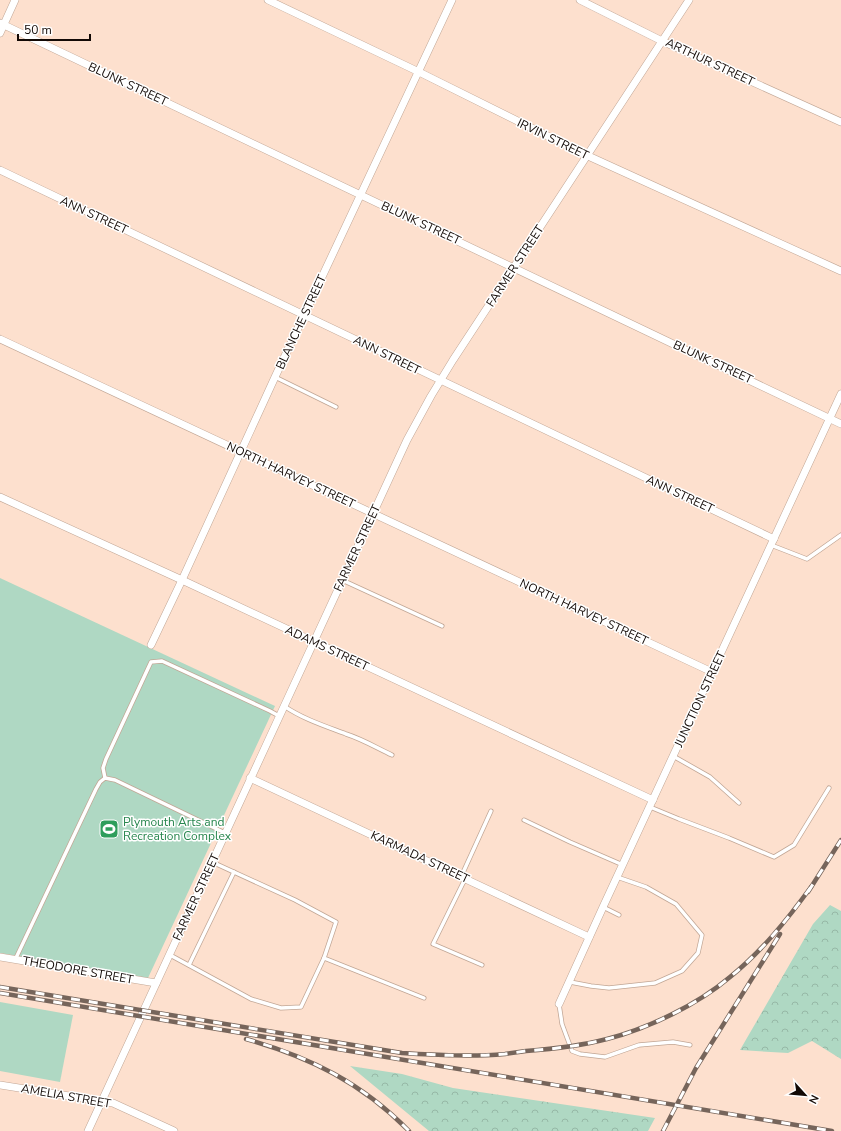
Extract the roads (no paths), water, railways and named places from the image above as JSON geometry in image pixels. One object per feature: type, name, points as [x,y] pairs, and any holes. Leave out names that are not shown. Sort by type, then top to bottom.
[{"type":"street","points":[[0,33],[2,24],[15,0]]},
{"type":"street","name":"IRVIN STREET","points":[[268,0],[419,72],[586,155],[841,271]]},
{"type":"street","name":"BLANCHE STREET","points":[[151,645],[452,0]]},
{"type":"street","name":"ARTHUR STREET","points":[[580,0],[662,41],[841,122]]},
{"type":"street","name":"FARMER STREET","points":[[88,1131],[407,440],[441,380],[586,155],[689,0]]},
{"type":"street","name":"BLUNK STREET","points":[[2,24],[841,424]]},
{"type":"street","name":"ANN STREET","points":[[0,170],[441,380],[773,542]]},
{"type":"street","name":"NORTH HARVEY STREET","points":[[0,339],[712,672]]},
{"type":"street","name":"JUNCTION STREET","points":[[559,1004],[841,394]]},
{"type":"street","name":"ADAMS STREET","points":[[0,497],[182,580],[651,804]]},
{"type":"street","name":"KARMADA STREET","points":[[250,778],[590,937]]},
{"type":"street","name":"THEODORE STREET","points":[[0,957],[156,983]]},
{"type":"street","name":"AMELIA STREET","points":[[0,1085],[113,1103],[174,1131]]},
{"type":"lane","points":[[275,377],[336,407]]},
{"type":"lane","points":[[773,542],[807,559],[841,534]]},
{"type":"lane","points":[[342,580],[442,626]]},
{"type":"lane","points":[[105,778],[103,768],[106,758],[151,662],[162,661],[279,716]]},
{"type":"lane","points":[[284,706],[301,716],[321,725],[348,734],[392,755]]},
{"type":"lane","points":[[673,756],[710,777],[739,803]]},
{"type":"lane","points":[[15,960],[96,789],[100,782],[105,778],[115,780],[225,833]]},
{"type":"lane","points":[[651,804],[774,857],[794,845],[829,788]]},
{"type":"lane","points":[[482,965],[433,944],[491,812]]},
{"type":"lane","points":[[524,820],[623,865]]},
{"type":"lane","points":[[169,954],[251,999],[281,1008],[302,1007],[324,958],[336,922],[295,900],[212,862]]},
{"type":"lane","points":[[189,965],[234,872]]},
{"type":"lane","points":[[569,982],[609,988],[655,982],[682,971],[698,952],[702,935],[676,904],[646,887],[617,877]]},
{"type":"lane","points":[[603,907],[619,915]]},
{"type":"lane","points":[[324,958],[424,998]]},
{"type":"lane","points":[[559,1004],[562,1024],[572,1051],[580,1054],[605,1057],[639,1045],[673,1042],[690,1045]]},
{"type":"railway","points":[[808,892],[841,840]]},
{"type":"railway","points":[[0,987],[402,1053],[479,1055],[505,1054],[556,1048],[607,1039],[639,1029],[656,1022],[703,997],[730,977],[753,957],[793,911],[811,887]]},
{"type":"railway","points":[[663,1131],[696,1068],[780,934]]},
{"type":"railway","points":[[0,993],[832,1131]]},
{"type":"railway","points":[[246,1039],[292,1054],[334,1074],[373,1099],[409,1131]]},
{"type":"place","name":"Plymouth Arts and Recreation Complex","points":[[109,829]]}]
